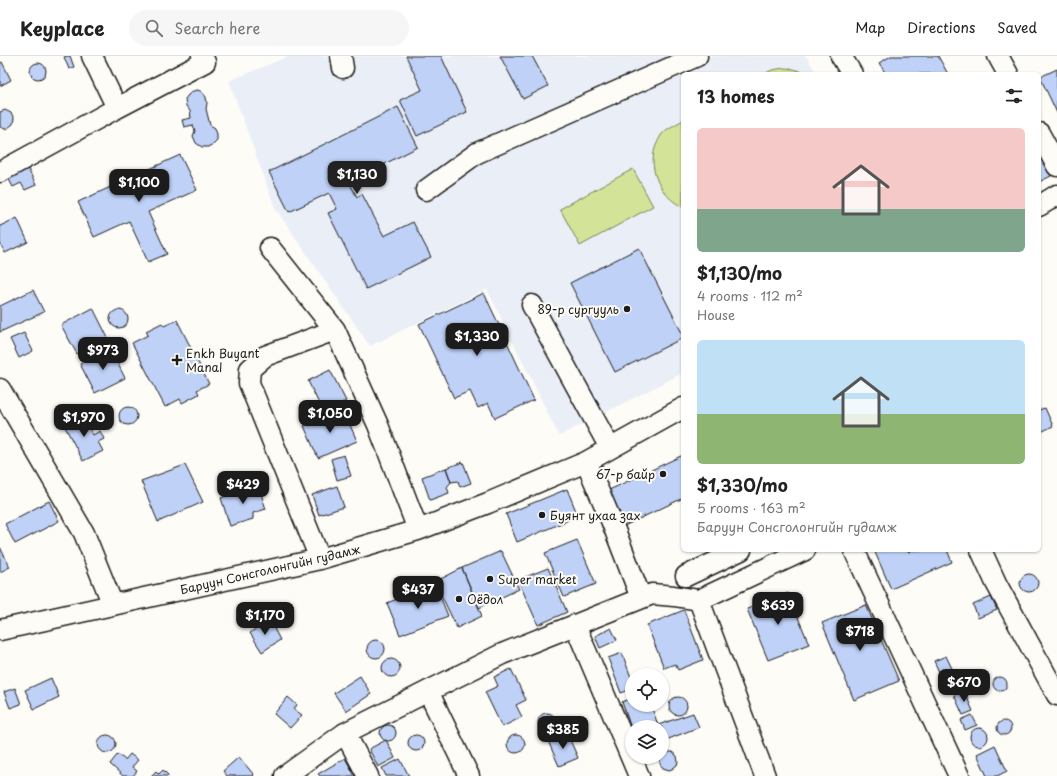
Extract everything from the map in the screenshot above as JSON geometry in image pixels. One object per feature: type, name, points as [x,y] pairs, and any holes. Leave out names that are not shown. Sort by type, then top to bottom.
[{"type":"street","points":[[92,56],[117,108]]},
{"type":"street","points":[[0,172],[205,62],[202,56]]},
{"type":"street","points":[[426,190],[477,153],[697,56]]},
{"type":"street","points":[[840,56],[851,72]]},
{"type":"street","points":[[998,56],[1007,72]]},
{"type":"street","points":[[1041,137],[1057,166]]},
{"type":"street","points":[[1041,205],[1057,195]]},
{"type":"street","points":[[270,248],[334,330],[378,426],[418,530]]},
{"type":"street","points":[[532,305],[610,448]]},
{"type":"street","points":[[320,559],[249,383],[250,369],[265,356],[334,330]]},
{"type":"street","points":[[0,389],[84,533],[113,605]]},
{"type":"street","name":"Баруун Сонсголонгийн гудамж","points":[[0,630],[320,559],[418,530],[488,503],[586,462],[681,409]]},
{"type":"street","points":[[586,462],[611,520],[641,598]]},
{"type":"street","points":[[686,576],[737,552]]},
{"type":"street","points":[[285,776],[345,733],[502,654],[652,594],[699,600],[801,552]]},
{"type":"street","points":[[855,552],[959,776]]},
{"type":"street","points":[[982,552],[996,583],[1057,695]]},
{"type":"street","points":[[699,600],[765,776]]},
{"type":"street","points":[[575,625],[639,776]]},
{"type":"street","points":[[428,691],[469,776]]},
{"type":"street","points":[[345,733],[368,776]]},
{"type":"shaded area","points":[[289,56],[806,56],[816,72],[681,72],[681,374],[559,436],[487,289],[370,346],[275,208],[229,81]]},
{"type":"green space","points":[[784,68],[794,69],[802,72],[768,72]]},
{"type":"green space","points":[[681,121],[681,206],[668,197],[663,190],[658,182],[653,166],[655,148],[662,134]]},
{"type":"green space","points":[[633,169],[653,206],[580,246],[560,209]]},
{"type":"building","points":[[70,56],[74,67],[69,69],[64,57]]},
{"type":"building","points":[[406,56],[441,56],[467,112],[417,136],[400,100],[422,90]]},
{"type":"building","points":[[500,56],[532,56],[548,86],[523,99]]},
{"type":"building","points":[[891,56],[938,56],[947,72],[885,72],[879,63]]},
{"type":"building","points":[[2,62],[11,80],[0,86],[0,63]]},
{"type":"building","points":[[38,63],[45,68],[46,71],[41,78],[38,79],[31,74],[30,71],[35,64]]},
{"type":"building","points":[[1057,69],[1057,113],[1041,79],[1041,77]]},
{"type":"building","points":[[198,90],[206,97],[206,109],[210,125],[215,128],[217,134],[217,140],[208,147],[202,147],[196,143],[193,136],[195,131],[193,125],[184,127],[182,120],[191,118],[185,99],[193,91]]},
{"type":"building","points":[[398,107],[418,147],[349,182],[357,197],[362,194],[384,236],[413,222],[431,257],[366,289],[328,213],[337,209],[329,193],[289,212],[269,172]]},
{"type":"building","points":[[5,110],[11,113],[14,118],[13,124],[5,129],[0,127],[0,112]]},
{"type":"building","points":[[180,155],[197,190],[148,212],[167,254],[148,262],[129,221],[94,237],[78,202]]},
{"type":"building","points":[[1041,156],[1051,176],[1041,181]]},
{"type":"building","points":[[26,165],[36,185],[25,190],[21,183],[13,187],[6,174]]},
{"type":"building","points":[[17,218],[28,242],[5,253],[0,243],[0,226]]},
{"type":"building","name":"89-р сургууль","points":[[639,248],[681,331],[681,339],[615,372],[570,283]]},
{"type":"building","points":[[33,290],[44,312],[0,332],[0,306]]},
{"type":"building","points":[[484,293],[534,400],[495,418],[488,403],[478,408],[470,391],[454,398],[419,324]]},
{"type":"building","points":[[93,308],[108,338],[77,354],[61,325]]},
{"type":"building","points":[[119,310],[125,313],[128,319],[125,325],[119,328],[113,325],[110,319],[113,313]]},
{"type":"building","points":[[177,320],[209,384],[197,390],[199,394],[182,403],[180,399],[165,407],[132,343],[148,335],[146,331],[162,323],[164,326]]},
{"type":"building","points":[[24,333],[33,351],[19,358],[10,339]]},
{"type":"building","points":[[110,348],[125,378],[95,393],[80,364]]},
{"type":"building","points":[[330,370],[346,401],[323,412],[308,381]]},
{"type":"building","points":[[128,407],[134,410],[137,416],[134,422],[128,425],[122,422],[119,416],[122,410]]},
{"type":"building","points":[[1045,408],[1053,426],[1041,432],[1041,409]]},
{"type":"building","points":[[343,409],[357,441],[318,458],[304,426]]},
{"type":"building","points":[[83,415],[93,435],[100,431],[104,439],[98,442],[103,451],[83,461],[64,425]]},
{"type":"building","points":[[344,455],[351,476],[337,480],[331,459]]},
{"type":"building","name":"67-р байр","points":[[681,456],[681,499],[622,527],[605,492]]},
{"type":"building","points":[[463,462],[471,483],[460,487],[458,481],[451,482],[446,468]]},
{"type":"building","points":[[185,465],[203,502],[158,522],[141,481]]},
{"type":"building","points":[[446,468],[451,482],[447,487],[449,493],[430,500],[422,477]]},
{"type":"building","points":[[258,485],[266,509],[253,513],[253,519],[230,526],[221,498]]},
{"type":"building","points":[[337,486],[344,507],[319,515],[312,495]]},
{"type":"building","name":"Буянт ухаа зах","points":[[567,489],[578,516],[517,542],[506,514]]},
{"type":"building","points":[[49,501],[59,521],[15,544],[5,524]]},
{"type":"building","points":[[577,540],[596,584],[564,597],[545,553]]},
{"type":"building","points":[[0,547],[10,567],[0,572]]},
{"type":"building","name":"Super market","points":[[501,551],[519,589],[479,608],[462,568]]},
{"type":"building","points":[[875,552],[948,552],[952,562],[891,589]]},
{"type":"building","name":"Оёдол","points":[[462,568],[482,616],[457,628],[435,582]]},
{"type":"building","points":[[548,568],[567,612],[538,625],[518,580]]},
{"type":"building","points":[[1029,574],[1035,577],[1038,583],[1035,589],[1029,592],[1023,589],[1020,583],[1023,577]]},
{"type":"building","points":[[435,584],[448,616],[400,635],[387,603]]},
{"type":"building","points":[[788,593],[809,644],[768,660],[747,609]]},
{"type":"building","points":[[991,597],[997,610],[978,618],[973,605]]},
{"type":"building","points":[[866,605],[899,681],[854,700],[822,623]]},
{"type":"building","points":[[684,610],[703,660],[678,670],[675,664],[664,668],[647,625]]},
{"type":"building","points":[[269,619],[280,640],[262,652],[250,633]]},
{"type":"building","points":[[611,628],[617,640],[600,648],[595,636]]},
{"type":"building","points":[[376,640],[382,643],[385,649],[382,655],[376,658],[370,655],[367,649],[370,643]]},
{"type":"building","points":[[622,653],[628,668],[625,668],[625,692],[621,693],[608,658]]},
{"type":"building","points":[[946,656],[958,681],[946,687],[934,661]]},
{"type":"building","points":[[391,659],[397,662],[400,668],[397,674],[391,677],[385,674],[382,668],[385,662]]},
{"type":"building","points":[[511,669],[526,700],[516,705],[522,717],[502,727],[485,692],[498,686],[494,677]]},
{"type":"building","points":[[360,676],[371,694],[346,711],[334,693]]},
{"type":"building","points":[[997,677],[1003,677],[1007,681],[1007,687],[1003,691],[997,691],[993,687],[993,681]]},
{"type":"building","points":[[51,678],[59,697],[34,709],[25,690]]},
{"type":"building","points":[[15,688],[21,704],[10,708],[4,692]]},
{"type":"building","points":[[964,691],[973,711],[963,715],[954,695]]},
{"type":"building","points":[[288,697],[297,705],[294,709],[302,715],[290,728],[274,714]]},
{"type":"building","points":[[678,697],[686,703],[687,706],[684,712],[678,715],[672,712],[669,706],[672,700]]},
{"type":"building","points":[[625,701],[625,711],[622,702]]},
{"type":"building","points":[[625,712],[653,712],[656,720],[628,720]]},
{"type":"building","points":[[547,713],[553,716],[556,722],[553,728],[547,731],[541,728],[538,722],[541,716]]},
{"type":"building","points":[[693,713],[699,727],[669,739],[669,721]]},
{"type":"building","points":[[972,715],[977,725],[965,730],[961,720]]},
{"type":"building","points":[[1001,721],[1007,721],[1011,725],[1011,731],[1007,735],[1001,735],[997,731],[997,725]]},
{"type":"building","points":[[388,725],[395,730],[396,733],[391,740],[388,741],[381,736],[380,733],[385,726]]},
{"type":"building","points":[[979,728],[985,731],[988,737],[985,743],[979,746],[973,743],[970,737],[973,731]]},
{"type":"building","points":[[567,733],[578,758],[559,766],[548,741]]},
{"type":"building","points":[[107,735],[113,738],[116,744],[113,750],[107,753],[101,750],[98,744],[101,738]]},
{"type":"building","points":[[416,735],[423,740],[424,743],[419,750],[416,751],[409,746],[408,743],[413,736]]},
{"type":"building","points":[[516,735],[522,738],[525,744],[522,750],[516,753],[510,750],[507,744],[510,738]]},
{"type":"building","points":[[386,740],[395,758],[378,767],[369,749]]},
{"type":"building","points":[[995,745],[1007,771],[997,776],[987,776],[977,754]]},
{"type":"building","points":[[669,752],[672,752],[677,756],[677,765],[669,770],[663,768],[660,764],[669,764]]},
{"type":"building","points":[[118,754],[125,760],[130,754],[138,760],[132,767],[137,771],[133,776],[123,776],[110,764]]},
{"type":"building","points":[[239,757],[254,775],[253,776],[227,776],[223,771]]},
{"type":"building","points":[[345,758],[355,776],[320,776],[318,774]]},
{"type":"building","points":[[400,759],[409,776],[386,776],[382,768]]},
{"type":"building","points":[[163,770],[169,776],[151,776],[156,771],[159,774]]},
{"type":"place","name":"89-р сургууль","points":[[627,309]]},
{"type":"place","name":"Enkh Buyant Manal","points":[[177,360]]},
{"type":"place","name":"67-р байр","points":[[663,474]]},
{"type":"place","name":"Буянт ухаа зах","points":[[542,515]]},
{"type":"place","name":"Super market","points":[[490,579]]},
{"type":"place","name":"Оёдол","points":[[459,599]]}]
